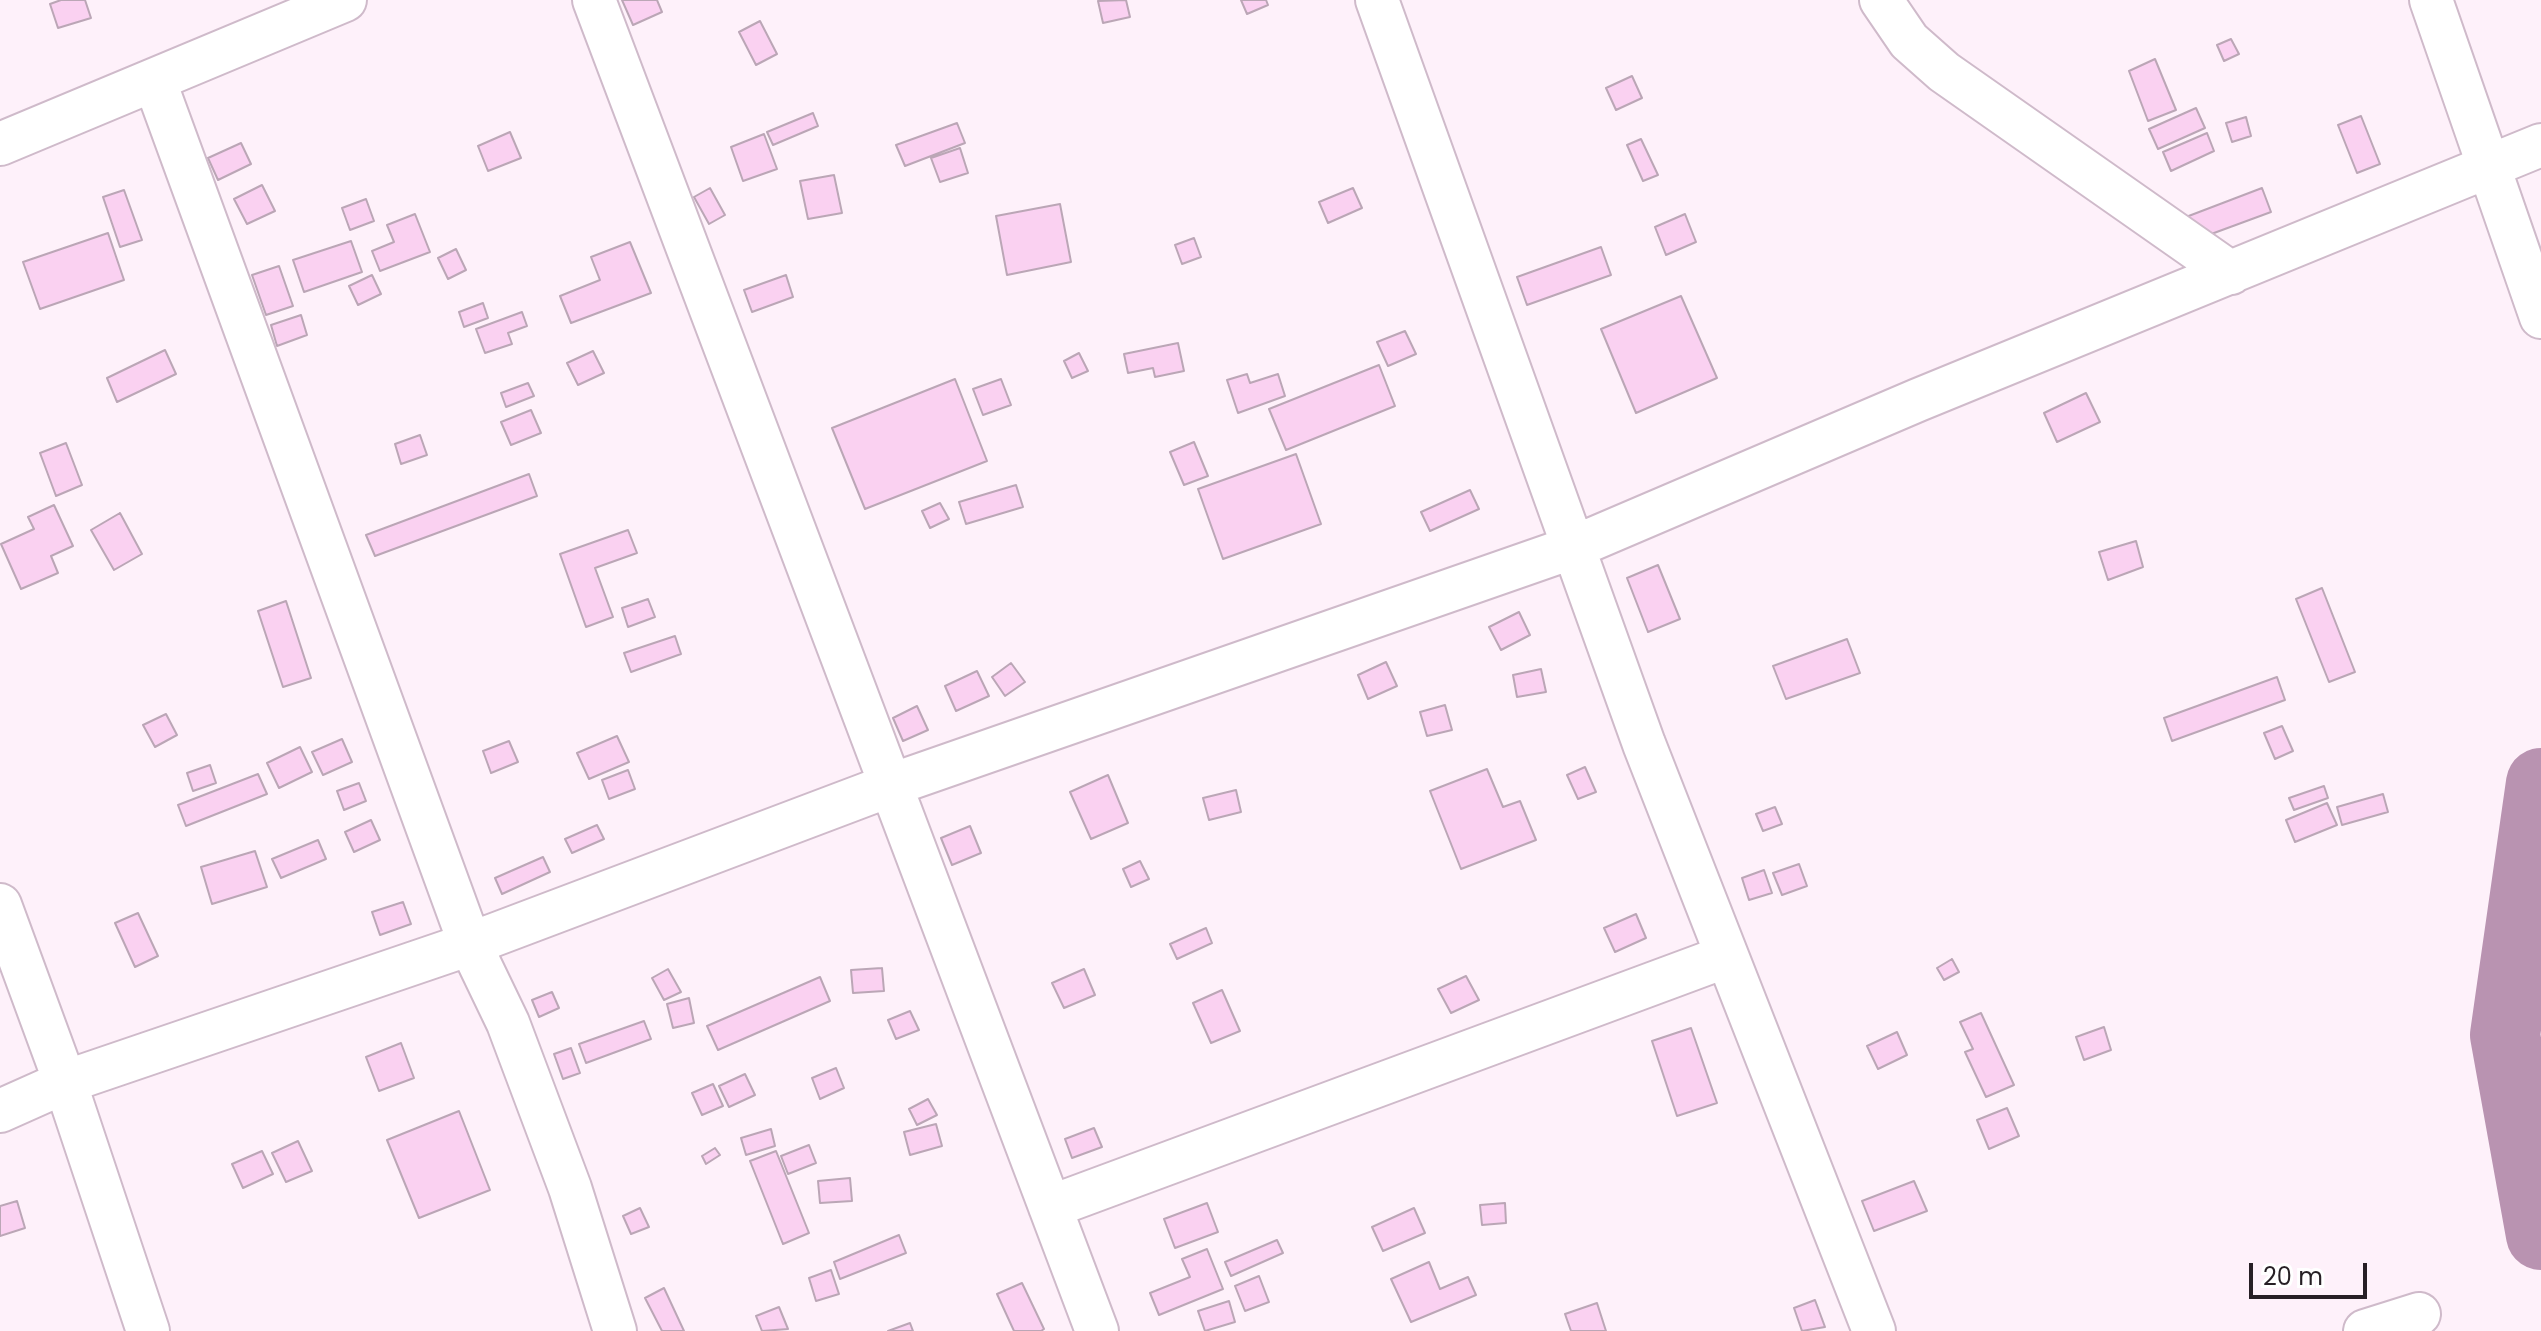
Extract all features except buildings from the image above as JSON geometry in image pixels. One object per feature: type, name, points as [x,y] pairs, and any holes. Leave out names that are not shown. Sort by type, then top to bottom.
[{"type":"street","points":[[0,144],[155,82],[345,0]]},
{"type":"street","points":[[594,0],[1097,1331]]},
{"type":"street","points":[[1377,0],[1644,744],[1874,1331]]},
{"type":"street","points":[[1881,0],[1909,41],[1944,72],[2231,273]]},
{"type":"street","points":[[2431,0],[2541,317]]},
{"type":"street","points":[[155,82],[470,944],[508,1023],[570,1188],[615,1331]]},
{"type":"street","points":[[0,1111],[65,1082],[470,944],[891,785],[1574,547],[1918,400],[2488,164],[2541,145]]},
{"type":"street","points":[[0,905],[65,1082],[148,1331]]},
{"type":"street","points":[[1050,1207],[1727,956]]},
{"type":"street","points":[[2365,1331],[2419,1314]]},
{"type":"waterway","points":[[2541,783],[2505,1035],[2541,1235]]}]
